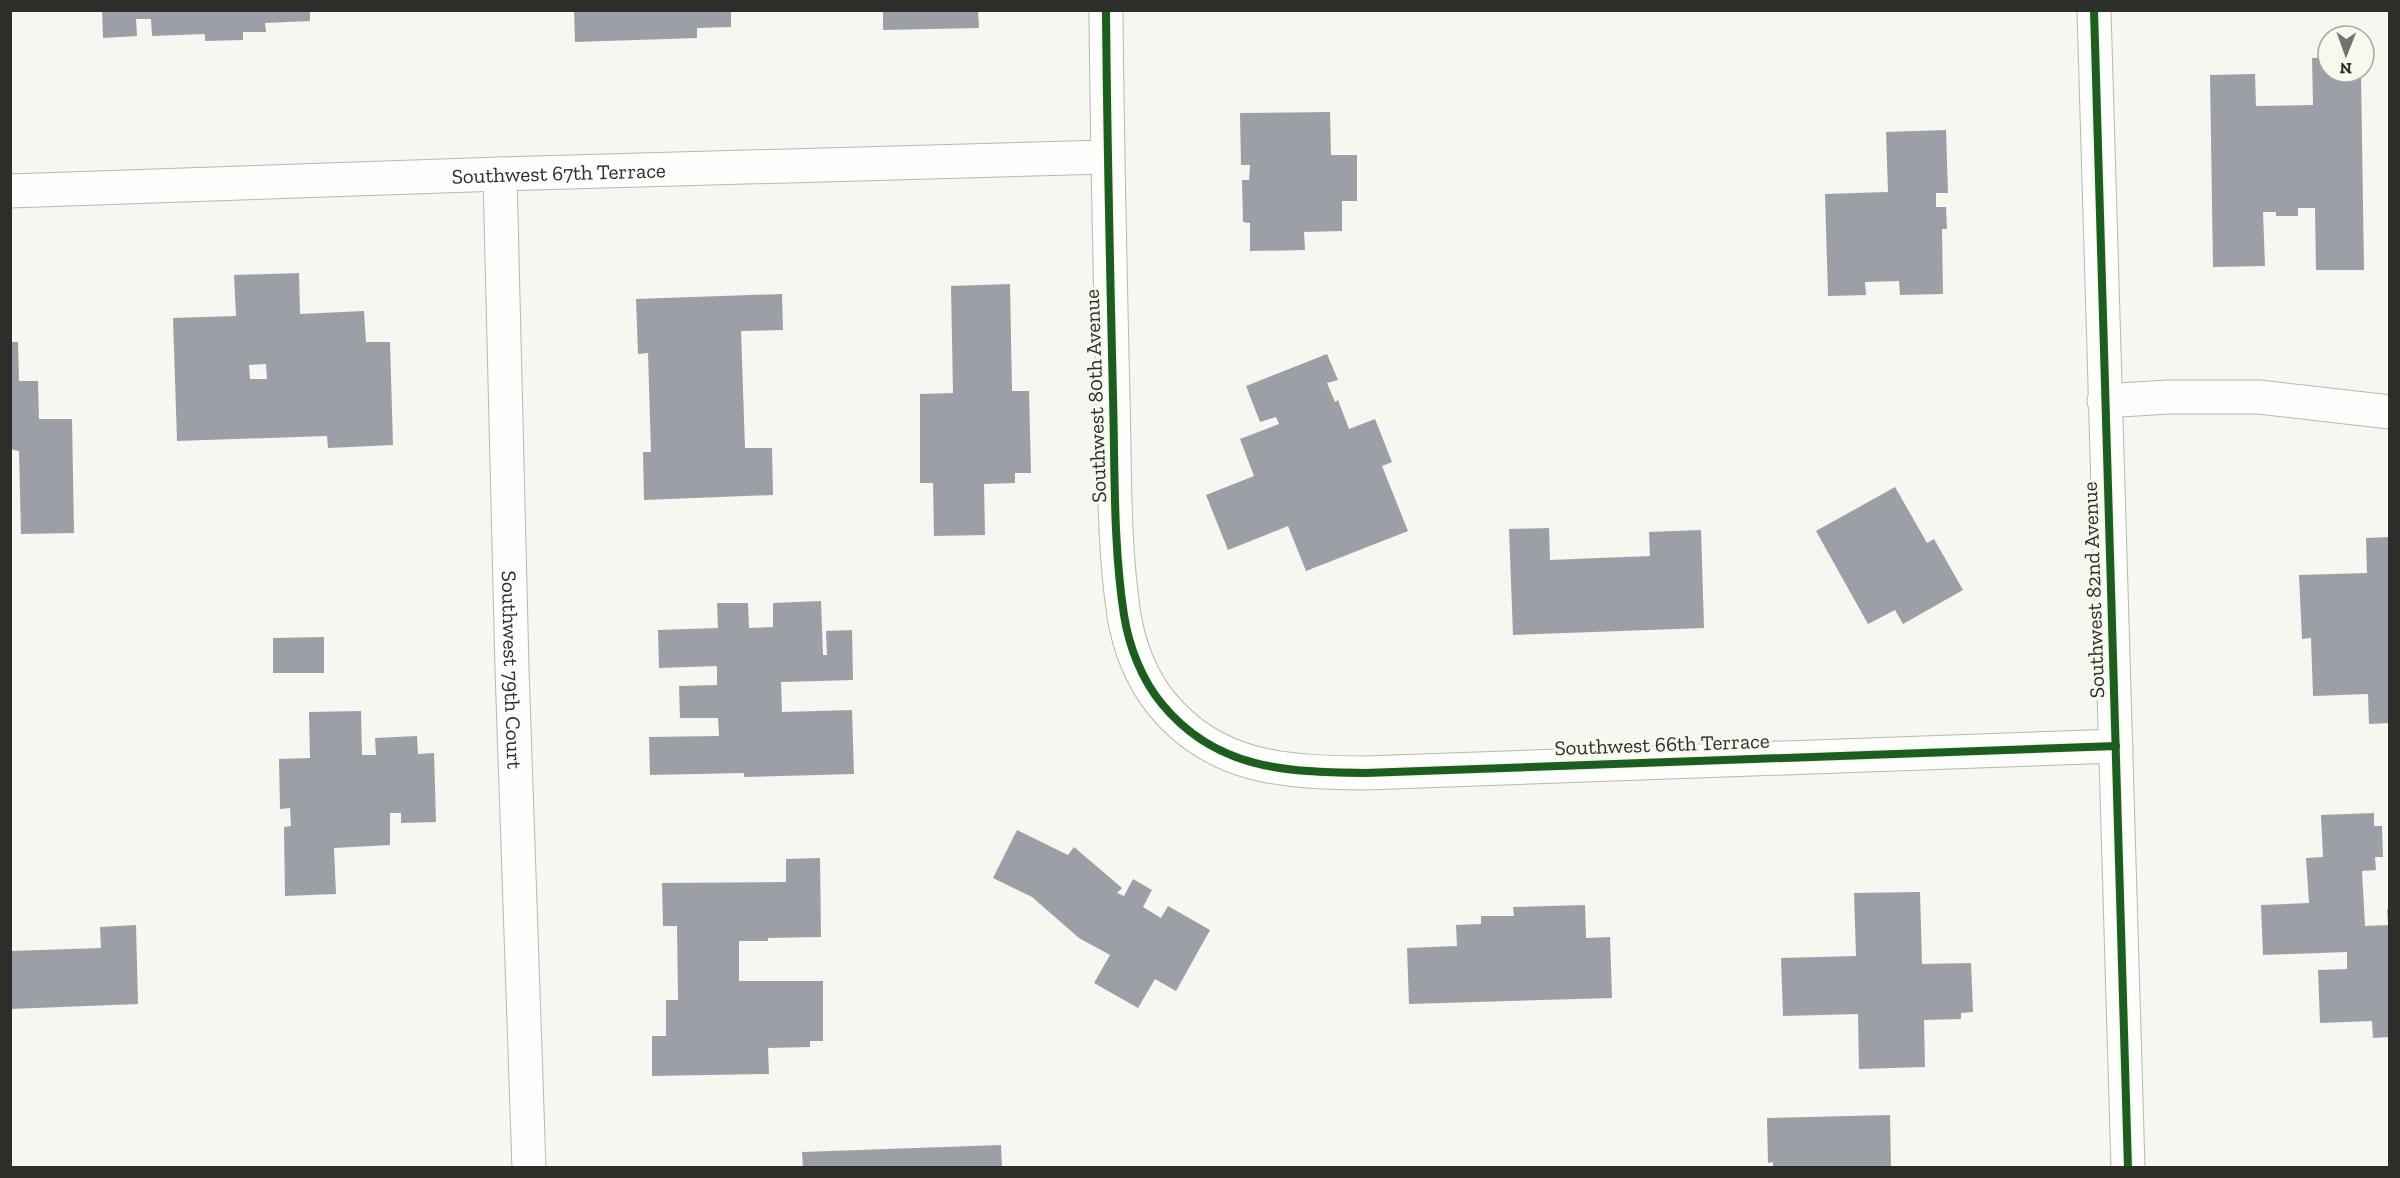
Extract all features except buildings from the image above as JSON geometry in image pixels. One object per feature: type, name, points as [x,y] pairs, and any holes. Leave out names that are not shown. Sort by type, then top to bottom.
[{"type":"street","name":"Southwest 80th Avenue","points":[[1107,10],[1106,157],[1117,543],[1124,617],[1135,655],[1151,690],[1174,717],[1212,748]]},
{"type":"street","name":"Southwest 82nd Avenue","points":[[2094,10],[2128,1167]]},
{"type":"street","name":"Southwest 67th Terrace","points":[[10,191],[1106,157]]},
{"type":"street","name":"Southwest 79th Court","points":[[500,174],[512,669],[529,1167]]},
{"type":"street","points":[[2104,401],[2168,397],[2259,397],[2390,412]]},
{"type":"street","name":"Southwest 66th Terrace","points":[[1212,748],[1229,756],[1274,768],[1365,773],[2116,746]]},
{"type":"cycle path","points":[[1106,10],[1115,506],[1120,588],[1129,639],[1143,674],[1155,695],[1183,726],[1229,755],[1254,763],[1308,771],[1365,773],[2116,746]]},
{"type":"cycle path","points":[[2094,10],[2128,1168]]}]
